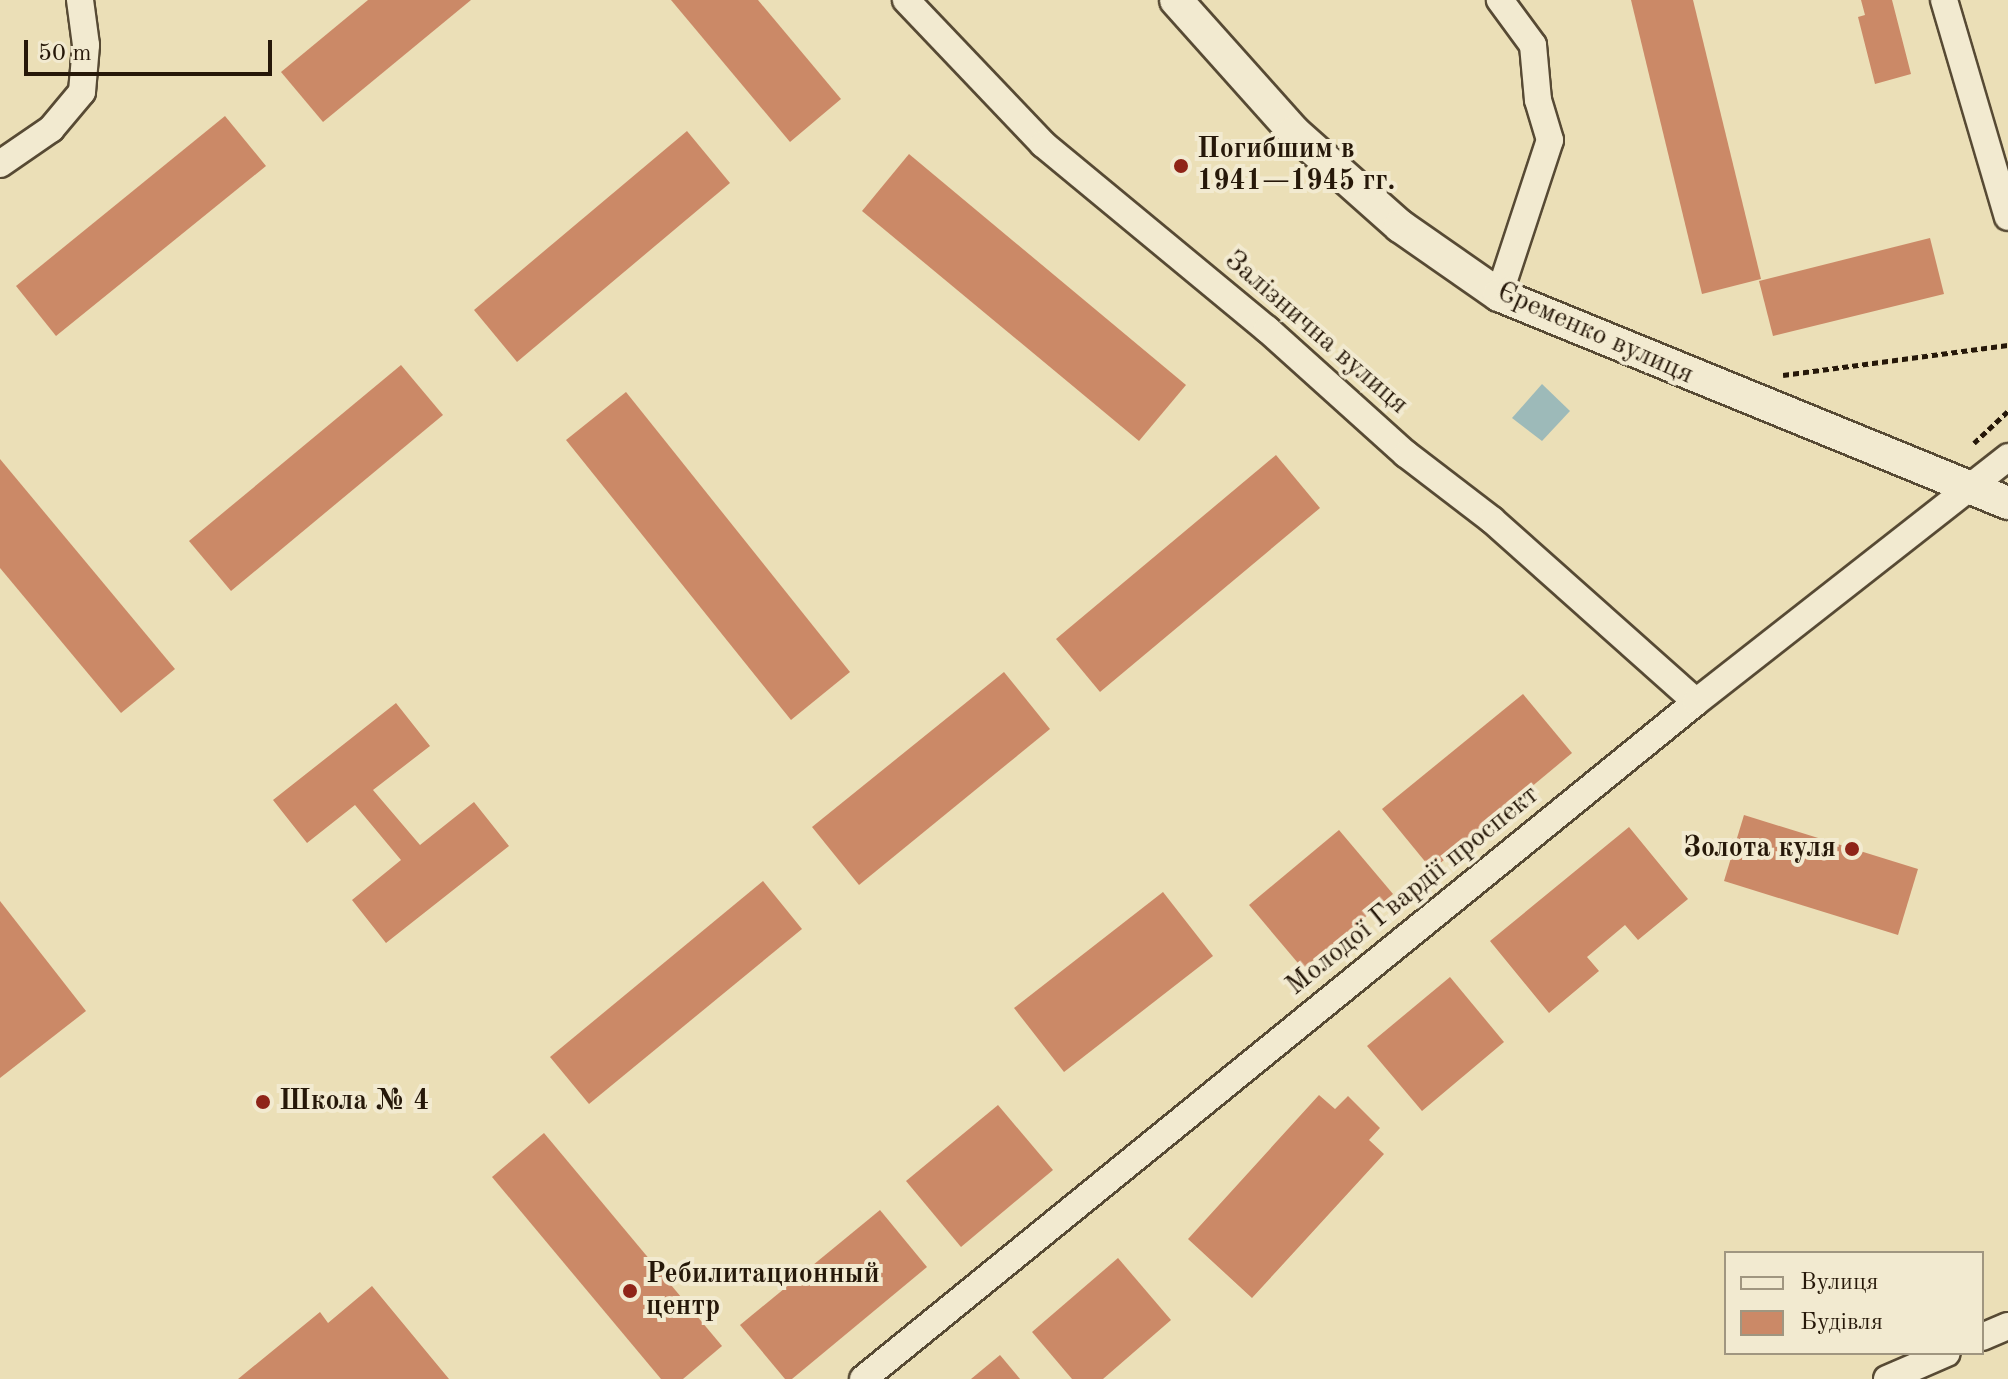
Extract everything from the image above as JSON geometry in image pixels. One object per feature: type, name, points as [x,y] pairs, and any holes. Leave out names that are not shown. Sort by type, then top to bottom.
[{"type":"street","points":[[0,164],[51,129],[82,92],[86,45],[80,0]]},
{"type":"street","name":"Залізнична вулиця","points":[[906,0],[1043,144],[1267,329],[1406,454],[1492,520],[1696,702]]},
{"type":"street","name":"Єременко вулиця","points":[[1176,0],[1294,132],[1400,226],[1499,295],[2008,503]]},
{"type":"street","points":[[1499,295],[1550,140],[1538,100],[1533,45],[1500,0]]},
{"type":"street","points":[[1944,0],[2008,217]]},
{"type":"street","name":"Молодої Гвардії проспект","points":[[863,1379],[1696,702],[2008,457]]},
{"type":"street","points":[[1984,1336],[2008,1326]]},
{"type":"street","points":[[1887,1379],[1942,1355]]},
{"type":"path","points":[[1770,377],[2008,345]]},
{"type":"path","points":[[1963,452],[2008,411]]},
{"type":"water","points":[[1542,384],[1570,411],[1542,441],[1512,418]]},
{"type":"building","points":[[368,0],[471,0],[323,122],[281,72]]},
{"type":"building","points":[[671,0],[758,0],[841,99],[790,142]]},
{"type":"building","points":[[1631,0],[1693,0],[1761,279],[1702,294]]},
{"type":"building","points":[[1861,0],[1892,0],[1911,74],[1875,84],[1858,17],[1865,15]]},
{"type":"building","points":[[225,116],[266,166],[56,336],[16,286]]},
{"type":"building","points":[[687,131],[730,183],[517,362],[474,310]]},
{"type":"building","points":[[909,154],[1186,385],[1139,441],[862,211]]},
{"type":"building","points":[[1930,238],[1944,294],[1773,336],[1759,281]]},
{"type":"building","points":[[401,365],[443,415],[231,591],[189,541]]},
{"type":"building","points":[[626,392],[850,672],[791,720],[566,440]]},
{"type":"building","points":[[1276,455],[1320,508],[1100,692],[1056,639]]},
{"type":"building","points":[[0,459],[175,669],[121,713],[0,568]]},
{"type":"building","points":[[1004,672],[1050,729],[859,885],[812,827]]},
{"type":"building","points":[[1523,694],[1572,753],[1432,870],[1382,809]]},
{"type":"building","points":[[396,703],[430,746],[373,790],[420,845],[474,802],[509,846],[386,943],[352,900],[401,860],[355,805],[307,843],[273,800]]},
{"type":"building","points":[[1744,815],[1918,869],[1898,935],[1724,881]]},
{"type":"building","points":[[1629,827],[1688,899],[1638,940],[1625,925],[1587,957],[1599,971],[1549,1013],[1490,941]]},
{"type":"building","points":[[1339,830],[1393,894],[1303,969],[1249,905]]},
{"type":"building","points":[[763,881],[802,929],[589,1104],[550,1057]]},
{"type":"building","points":[[1163,892],[1213,956],[1064,1072],[1014,1008]]},
{"type":"building","points":[[0,901],[86,1011],[0,1078]]},
{"type":"building","points":[[1450,977],[1504,1042],[1422,1111],[1367,1046]]},
{"type":"building","points":[[1319,1095],[1335,1109],[1348,1096],[1380,1128],[1369,1140],[1384,1154],[1252,1298],[1188,1239]]},
{"type":"building","points":[[998,1105],[1053,1170],[961,1247],[906,1181]]},
{"type":"building","points":[[544,1133],[722,1346],[683,1379],[661,1379],[492,1177]]},
{"type":"building","points":[[880,1210],[927,1267],[792,1379],[785,1379],[740,1325]]},
{"type":"building","points":[[1118,1258],[1171,1320],[1103,1379],[1072,1379],[1032,1332]]},
{"type":"building","points":[[372,1286],[449,1379],[238,1379],[320,1312],[328,1323]]},
{"type":"building","points":[[1000,1355],[1020,1379],[971,1379]]},
{"type":"place","name":"Погибшим в 1941—1945 гг.","points":[[1181,166]]},
{"type":"place","name":"Золота куля","points":[[1852,849]]},
{"type":"place","name":"Школа № 4","points":[[263,1102]]},
{"type":"place","name":"Ребилитационный центр","points":[[630,1291]]}]
